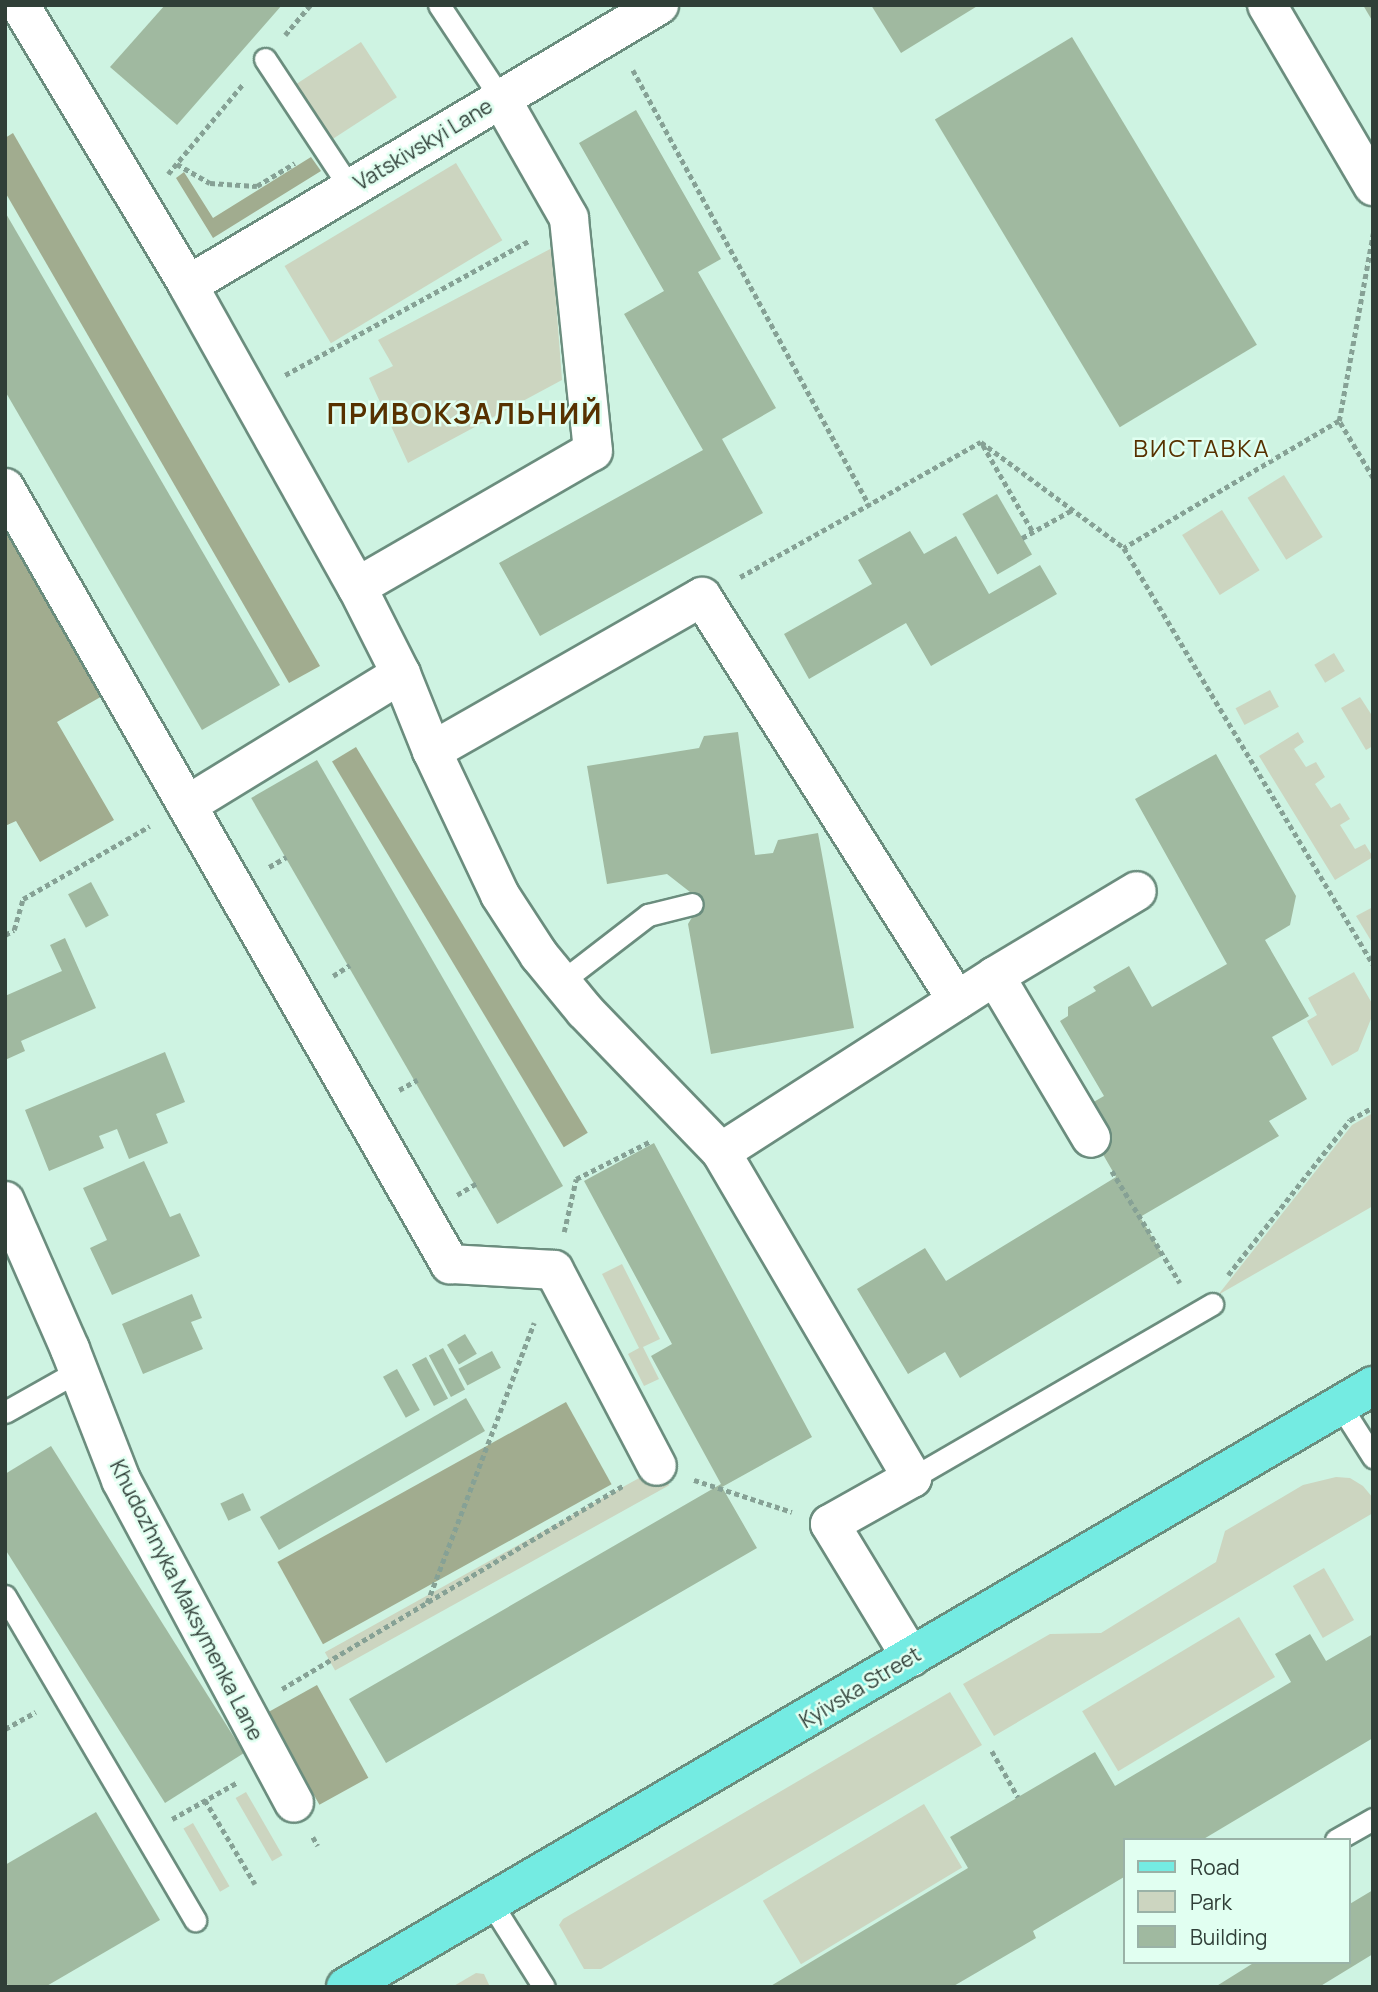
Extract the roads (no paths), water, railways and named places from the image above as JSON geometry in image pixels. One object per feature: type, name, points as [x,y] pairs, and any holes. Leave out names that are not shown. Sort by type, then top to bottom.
[{"type":"main road","name":"Kyivska Street","points":[[346,1987],[1373,1385]]},
{"type":"street","points":[[20,5],[188,285],[357,587],[401,674],[432,751],[500,895],[539,955],[561,982],[721,1152],[912,1478],[830,1524],[911,1657]]},
{"type":"street","name":"Vatskivskyi Lane","points":[[188,285],[500,97],[659,5]]},
{"type":"street","points":[[1267,5],[1373,186]]},
{"type":"street","points":[[357,587],[593,451],[569,218],[500,97]]},
{"type":"street","points":[[5,488],[450,1264],[554,1270],[657,1466]]},
{"type":"street","points":[[432,751],[702,597],[957,1000]]},
{"type":"street","points":[[187,805],[401,674]]},
{"type":"street","points":[[721,1152],[995,976],[1137,891]]},
{"type":"street","points":[[995,976],[1091,1138]]},
{"type":"street","name":"Khudozhnyka Maksymenka Lane","points":[[5,1201],[121,1479],[294,1802]]},
{"type":"lane","points":[[439,5],[500,97]]},
{"type":"lane","points":[[265,59],[350,188]]},
{"type":"lane","points":[[561,982],[648,915],[692,904]]},
{"type":"lane","points":[[912,1478],[1205,1308]]},
{"type":"lane","points":[[5,1412],[78,1371]]},
{"type":"lane","points":[[1340,1405],[1373,1457]]},
{"type":"lane","points":[[5,1596],[195,1920]]},
{"type":"lane","points":[[1340,1838],[1373,1819]]},
{"type":"lane","points":[[492,1903],[544,1987]]},
{"type":"district","name":"ПРИВОКЗАЛЬНИЙ","points":[[465,413]]},
{"type":"district","name":"ВИСТАВКА","points":[[1202,448]]}]
